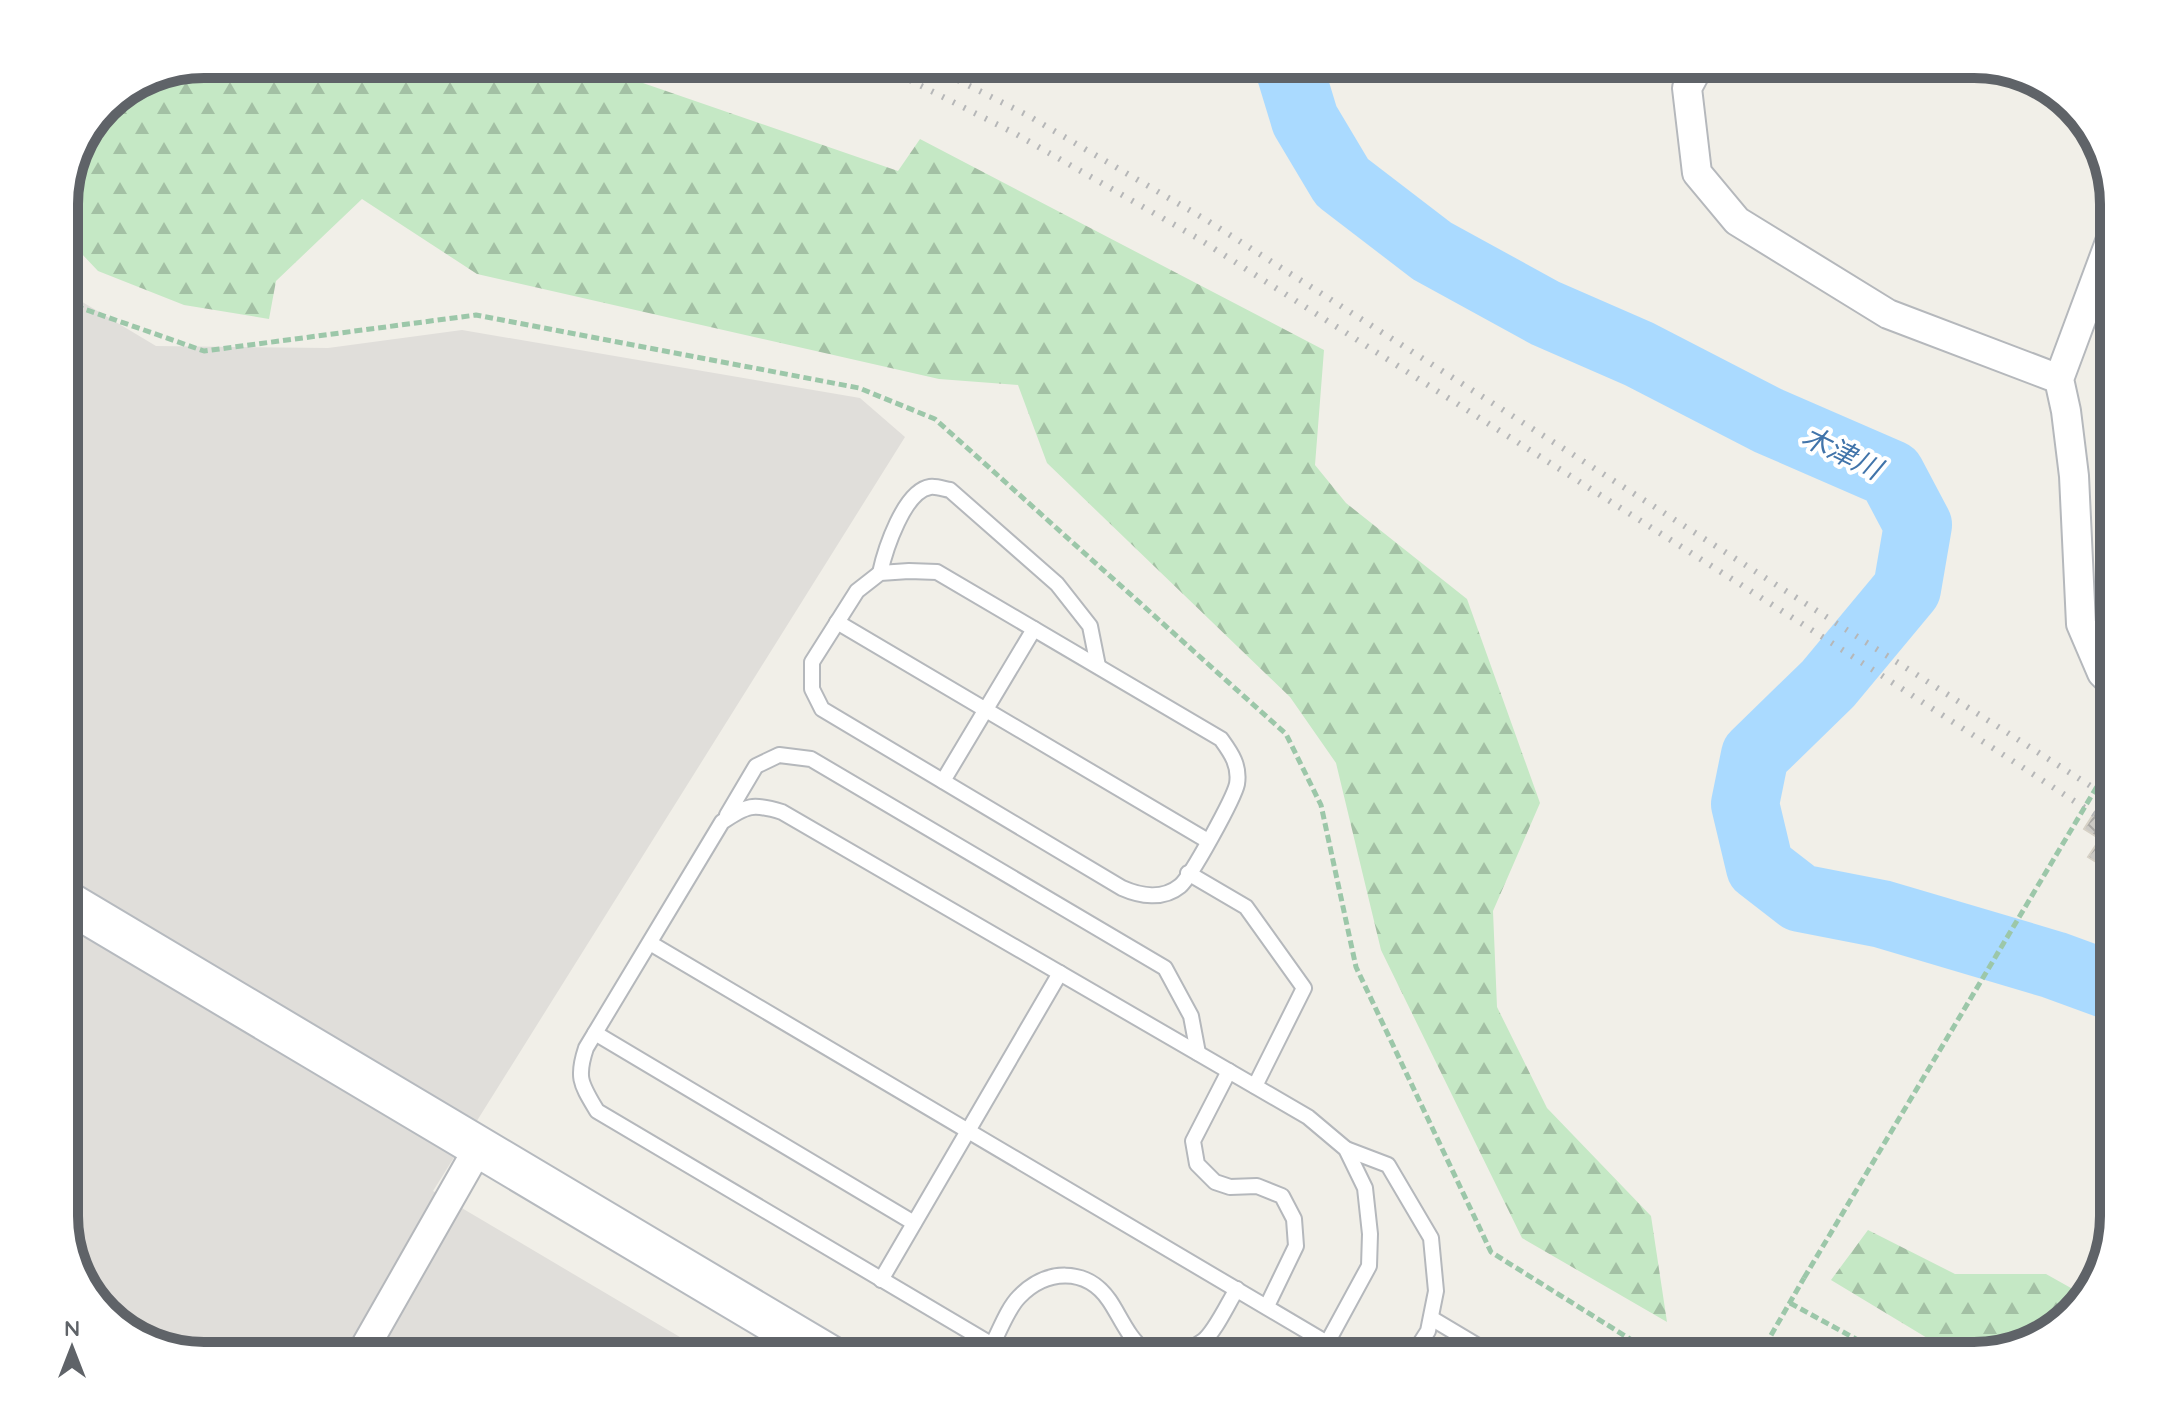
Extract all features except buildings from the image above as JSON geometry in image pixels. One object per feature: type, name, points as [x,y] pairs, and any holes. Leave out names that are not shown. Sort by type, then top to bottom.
[{"type":"street","points":[[1692,78],[1687,88],[1697,173],[1737,221],[1888,314],[2059,379]]},
{"type":"street","points":[[2100,269],[2059,379],[2074,476],[2081,624],[2100,668]]},
{"type":"street","points":[[78,908],[806,1342]]},
{"type":"street","points":[[368,1342],[479,1147]]},
{"type":"lane","points":[[880,573],[886,545],[915,494],[931,487],[950,490],[1057,584],[1090,626],[1098,666]]},
{"type":"lane","points":[[937,572],[1221,739],[1236,760],[1237,782],[1230,805],[1180,886],[1160,894],[1140,896],[822,709],[812,689],[812,662],[837,622],[857,591],[880,573],[937,572]]},
{"type":"lane","points":[[837,622],[1208,841]]},
{"type":"lane","points":[[943,781],[1034,629]]},
{"type":"lane","points":[[987,1342],[597,1111],[582,1087],[579,1072],[586,1048],[756,766],[779,755],[811,759],[1165,968],[1191,1016],[1198,1053]]},
{"type":"lane","points":[[722,822],[744,807],[762,806],[782,812],[1308,1117],[1346,1149],[1388,1165],[1431,1238],[1436,1291],[1428,1331],[1421,1342]]},
{"type":"lane","points":[[1188,873],[1246,907],[1304,988],[1255,1086]]},
{"type":"lane","points":[[650,943],[1267,1306],[1314,1342]]},
{"type":"lane","points":[[881,1280],[1060,973]]},
{"type":"lane","points":[[595,1033],[914,1223]]},
{"type":"lane","points":[[1229,1071],[1193,1141],[1197,1164],[1215,1182],[1230,1187],[1257,1186],[1282,1196],[1294,1219],[1296,1246],[1267,1306]]},
{"type":"lane","points":[[1327,1342],[1369,1266],[1370,1234],[1365,1188],[1346,1149]]},
{"type":"lane","points":[[994,1342],[1018,1298],[1046,1277],[1071,1276],[1094,1282],[1138,1342]]},
{"type":"lane","points":[[1200,1342],[1206,1339],[1237,1289]]},
{"type":"lane","points":[[1431,1318],[1471,1342]]},
{"type":"path","points":[[78,307],[204,351],[476,315],[859,388],[935,419],[1286,734],[1321,805],[1356,967],[1491,1252],[1635,1342]]},
{"type":"path","points":[[1767,1342],[2100,781]]},
{"type":"path","points":[[1790,1303],[1861,1342]]},
{"type":"shaded area","points":[[78,299],[156,346],[328,348],[462,330],[860,398],[905,437],[433,1191],[688,1342],[204,1342],[172,1338],[134,1321],[121,1311],[95,1279],[82,1248],[78,1224]]},
{"type":"green space","points":[[204,78],[640,78],[640,82],[898,171],[920,139],[1324,350],[1315,465],[1346,503],[1467,599],[1540,803],[1493,911],[1497,1007],[1547,1108],[1651,1216],[1667,1322],[1522,1238],[1381,950],[1336,763],[1290,697],[1047,463],[1018,385],[939,379],[477,274],[362,199],[276,281],[269,319],[184,305],[98,271],[78,250],[78,196],[82,172],[91,148],[104,127],[121,109],[141,95],[164,85]]},
{"type":"green space","points":[[1868,1230],[1955,1274],[2046,1274],[2075,1290],[2051,1316],[2006,1338],[1934,1342],[1831,1280]]},
{"type":"waterway","name":"木津川","points":[[1292,78],[1305,120],[1342,182],[1432,251],[1545,313],[1639,354],[1769,421],[1891,474],[1918,525],[1907,589],[1828,684],[1755,755],[1745,804],[1760,867],[1800,898],[1882,914],[2054,965],[2100,982]]},
{"type":"railway","points":[[906,78],[1016,134],[1199,239],[2100,818]]},
{"type":"railway","points":[[954,78],[1027,115],[1208,221],[2100,792]]}]
